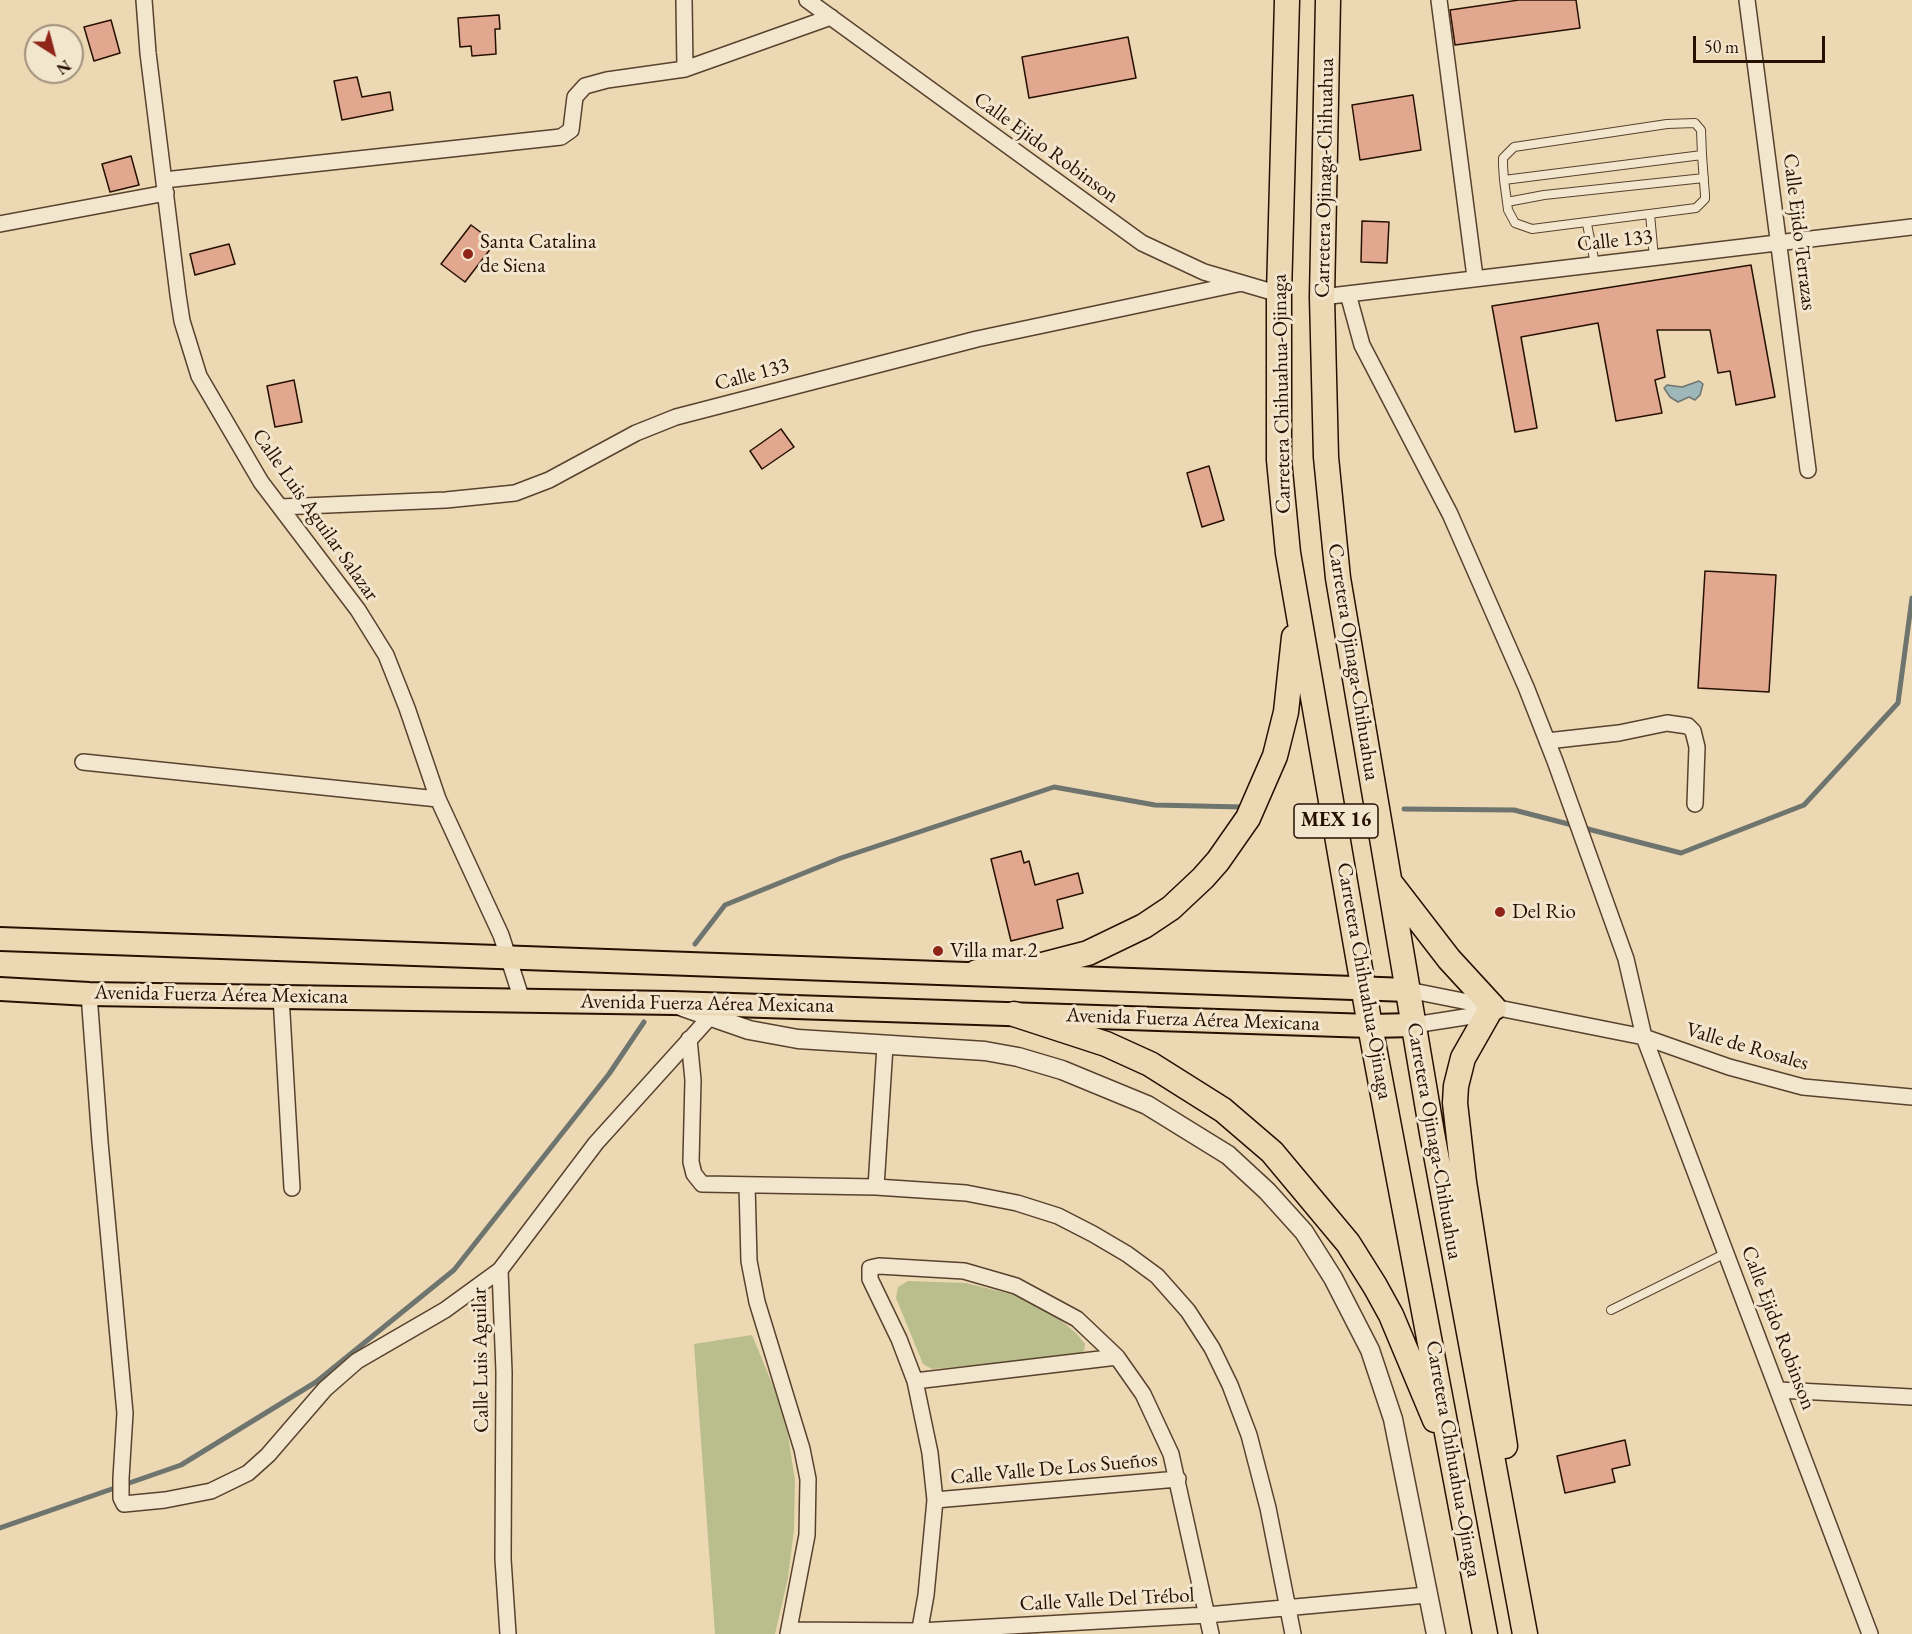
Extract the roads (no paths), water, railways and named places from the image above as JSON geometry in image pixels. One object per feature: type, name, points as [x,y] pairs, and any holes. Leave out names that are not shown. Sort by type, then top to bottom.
[{"type":"highway","name":"Carretera Chihuahua-Ojinaga","points":[[1287,0],[1279,294],[1280,460],[1288,553],[1370,1026],[1485,1634]]},
{"type":"highway","name":"Carretera Ojinaga-Chihuahua","points":[[1328,0],[1322,297],[1326,456],[1338,578],[1414,1025],[1525,1634]]},
{"type":"highway","points":[[977,972],[1034,967],[1088,953],[1144,926],[1171,908],[1218,861],[1248,818],[1275,756],[1292,672],[1296,605]]},
{"type":"highway","points":[[1389,882],[1449,959],[1497,1010],[1461,1065],[1455,1103],[1464,1182],[1504,1444],[1503,1468],[1497,1486]]},
{"type":"highway","points":[[1014,1014],[1106,1044],[1150,1064],[1223,1110],[1272,1152],[1348,1243],[1375,1286],[1411,1360],[1454,1470]]},
{"type":"highway","points":[[1441,1396],[1479,1388]]},
{"type":"main road","name":"Avenida Fuerza Aérea Mexicana","points":[[0,939],[731,968],[977,972],[1408,990]]},
{"type":"main road","name":"Avenida Fuerza Aérea Mexicana","points":[[0,989],[89,994],[673,1003],[1370,1026],[1414,1025]]},
{"type":"street","name":"Calle Luis Aguilar Salazar","points":[[144,0],[148,53],[181,312],[190,352],[213,404],[261,482],[358,610],[386,656],[408,708],[438,799],[490,910],[522,1000]]},
{"type":"street","points":[[684,0],[685,69]]},
{"type":"street","name":"Calle Ejido Robinson","points":[[807,0],[1142,243],[1176,261],[1279,294]]},
{"type":"street","points":[[1439,0],[1475,277]]},
{"type":"street","name":"Calle Ejido Terrazas","points":[[1747,0],[1808,470]]},
{"type":"street","points":[[0,224],[165,186],[555,139],[565,136],[571,130],[575,98],[585,86],[608,80],[685,69],[831,17]]},
{"type":"street","name":"Calle 133","points":[[1322,297],[1475,277],[1912,227]]},
{"type":"street","name":"Calle 133","points":[[280,507],[446,500],[515,493],[531,488],[636,433],[676,417],[976,339],[1242,283]]},
{"type":"street","name":"Calle Ejido Robinson","points":[[1348,294],[1370,363],[1423,457],[1450,513],[1547,741],[1626,958],[1644,1037],[1870,1634]]},
{"type":"street","points":[[1547,741],[1619,733],[1667,723],[1688,726],[1693,731],[1697,747],[1695,804]]},
{"type":"street","points":[[83,762],[438,799]]},
{"type":"street","name":"Valle de Rosales","points":[[1408,990],[1497,1010],[1574,1022],[1644,1037],[1729,1067],[1803,1087],[1912,1097]]},
{"type":"street","points":[[89,994],[125,1413],[121,1497],[127,1505],[211,1491],[248,1473],[268,1455],[325,1389],[357,1361],[445,1310],[500,1270]]},
{"type":"street","points":[[281,996],[292,1188]]},
{"type":"street","points":[[673,1003],[749,1030],[798,1039],[985,1051],[1018,1057],[1073,1074],[1147,1105],[1228,1155],[1267,1191],[1304,1232],[1356,1318],[1370,1350],[1393,1419],[1436,1634]]},
{"type":"street","points":[[1414,1025],[1497,1010]]},
{"type":"street","name":"Calle Luis Aguilar","points":[[508,1634],[503,1559],[504,1372],[500,1270],[596,1143],[710,1017]]},
{"type":"street","points":[[689,1039],[693,1080],[692,1169],[697,1180],[708,1185],[876,1187],[966,1193],[1017,1203],[1058,1216],[1093,1234],[1127,1254],[1157,1276],[1188,1311],[1212,1348],[1230,1385],[1249,1435],[1263,1487],[1293,1634]]},
{"type":"street","points":[[876,1187],[885,1046]]},
{"type":"street","points":[[747,1185],[747,1238],[757,1302],[797,1432],[808,1479],[807,1535],[789,1632]]},
{"type":"street","points":[[920,1633],[927,1584],[934,1500],[930,1453],[915,1381],[899,1339],[870,1279],[872,1266],[964,1271],[1016,1286],[1077,1319],[1117,1357],[1143,1394],[1161,1429],[1178,1479],[1211,1634]]},
{"type":"street","points":[[915,1381],[1117,1357]]},
{"type":"street","points":[[1779,1390],[1912,1397]]},
{"type":"street","name":"Calle Valle De Los Sueños","points":[[934,1500],[1178,1479]]},
{"type":"street","name":"Calle Valle Del Trébol","points":[[789,1632],[920,1633],[1207,1615],[1427,1595]]},
{"type":"lane","points":[[1691,123],[1698,126],[1702,135],[1704,178],[1705,199],[1700,207],[1686,211],[1550,229],[1526,228],[1515,223],[1508,202],[1503,158],[1514,147],[1667,124],[1691,123]]},
{"type":"lane","points":[[1504,180],[1702,155]]},
{"type":"lane","points":[[1508,202],[1704,178]]},
{"type":"lane","points":[[1650,214],[1654,258]]},
{"type":"lane","points":[[1587,224],[1596,264]]},
{"type":"lane","points":[[1611,1310],[1726,1252]]},
{"type":"water","points":[[1699,381],[1703,384],[1700,395],[1695,400],[1689,397],[1678,402],[1670,397],[1664,388],[1667,385],[1682,387]]},
{"type":"waterway","points":[[1404,809],[1514,810],[1681,853],[1804,805],[1898,703],[1912,598]]},
{"type":"waterway","points":[[695,944],[725,905],[841,858],[1054,787],[1155,805],[1242,807]]},
{"type":"waterway","points":[[0,1528],[181,1465],[316,1382],[454,1270],[609,1074],[644,1022]]},
{"type":"place","name":"Santa Catalina de Siena","points":[[468,254]]},
{"type":"place","name":"Del Rio","points":[[1500,912]]},
{"type":"place","name":"Villa mar 2","points":[[938,951]]}]
